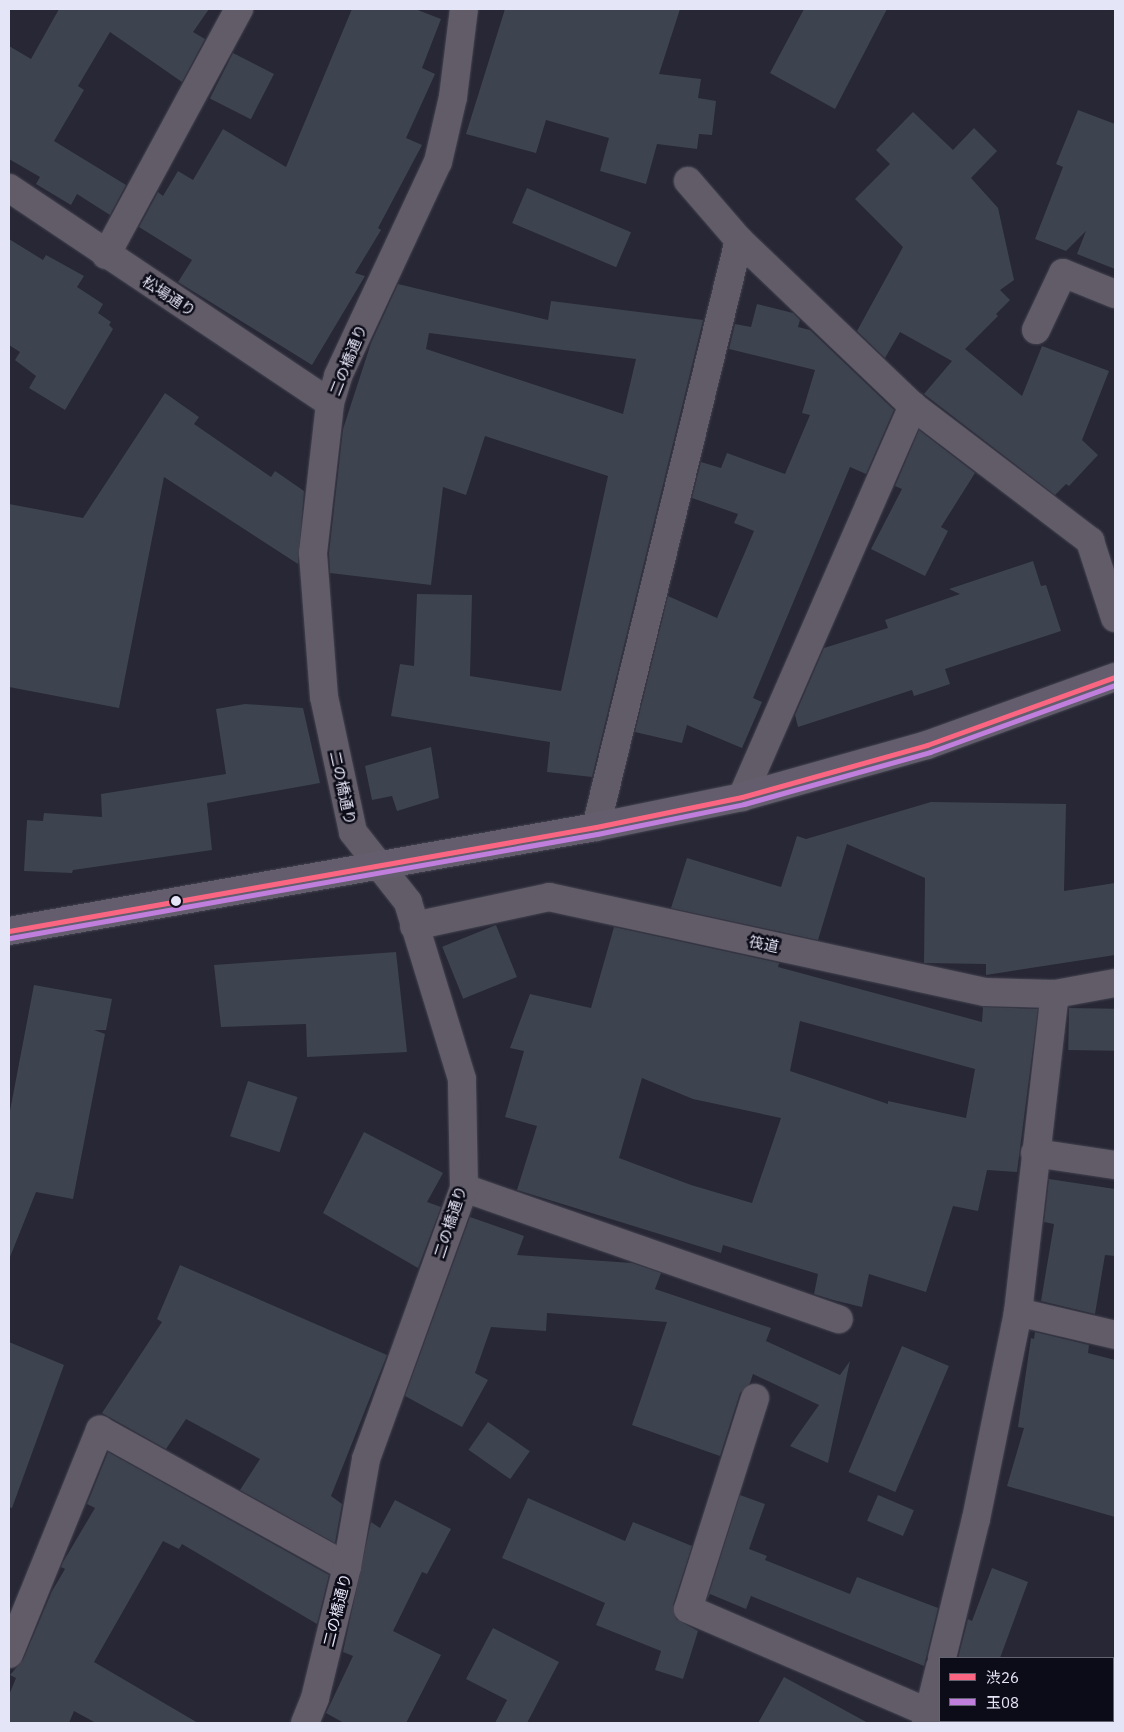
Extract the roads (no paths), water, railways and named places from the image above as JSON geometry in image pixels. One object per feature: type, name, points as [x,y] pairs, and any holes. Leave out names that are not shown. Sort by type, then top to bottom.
[{"type":"main road","points":[[9,931],[596,826],[742,797],[927,745],[1115,677]]},
{"type":"street","points":[[106,255],[239,9]]},
{"type":"street","name":"二の橋通り","points":[[305,1723],[315,1698],[347,1567],[366,1459],[464,1188],[462,1079],[408,902],[352,832],[324,697],[313,553],[330,403],[338,376],[438,162],[453,97],[464,9]]},
{"type":"street","points":[[688,181],[739,240],[913,406],[1090,541],[1115,618]]},
{"type":"street","name":"松場通り","points":[[9,188],[106,255],[330,403]]},
{"type":"street","points":[[596,826],[739,240]]},
{"type":"street","points":[[1036,330],[1063,273],[1115,294]]},
{"type":"street","points":[[742,797],[913,406]]},
{"type":"street","name":"筏道","points":[[414,926],[550,897],[985,992],[1055,994],[1115,983]]},
{"type":"street","points":[[942,1657],[976,1519],[1018,1312],[1055,994]]},
{"type":"street","points":[[1035,1153],[1115,1165]]},
{"type":"street","points":[[464,1188],[839,1319]]},
{"type":"street","points":[[1018,1312],[1115,1335]]},
{"type":"street","points":[[755,1398],[688,1609],[927,1718],[939,1671]]},
{"type":"street","points":[[9,1654],[100,1430],[347,1567]]}]
